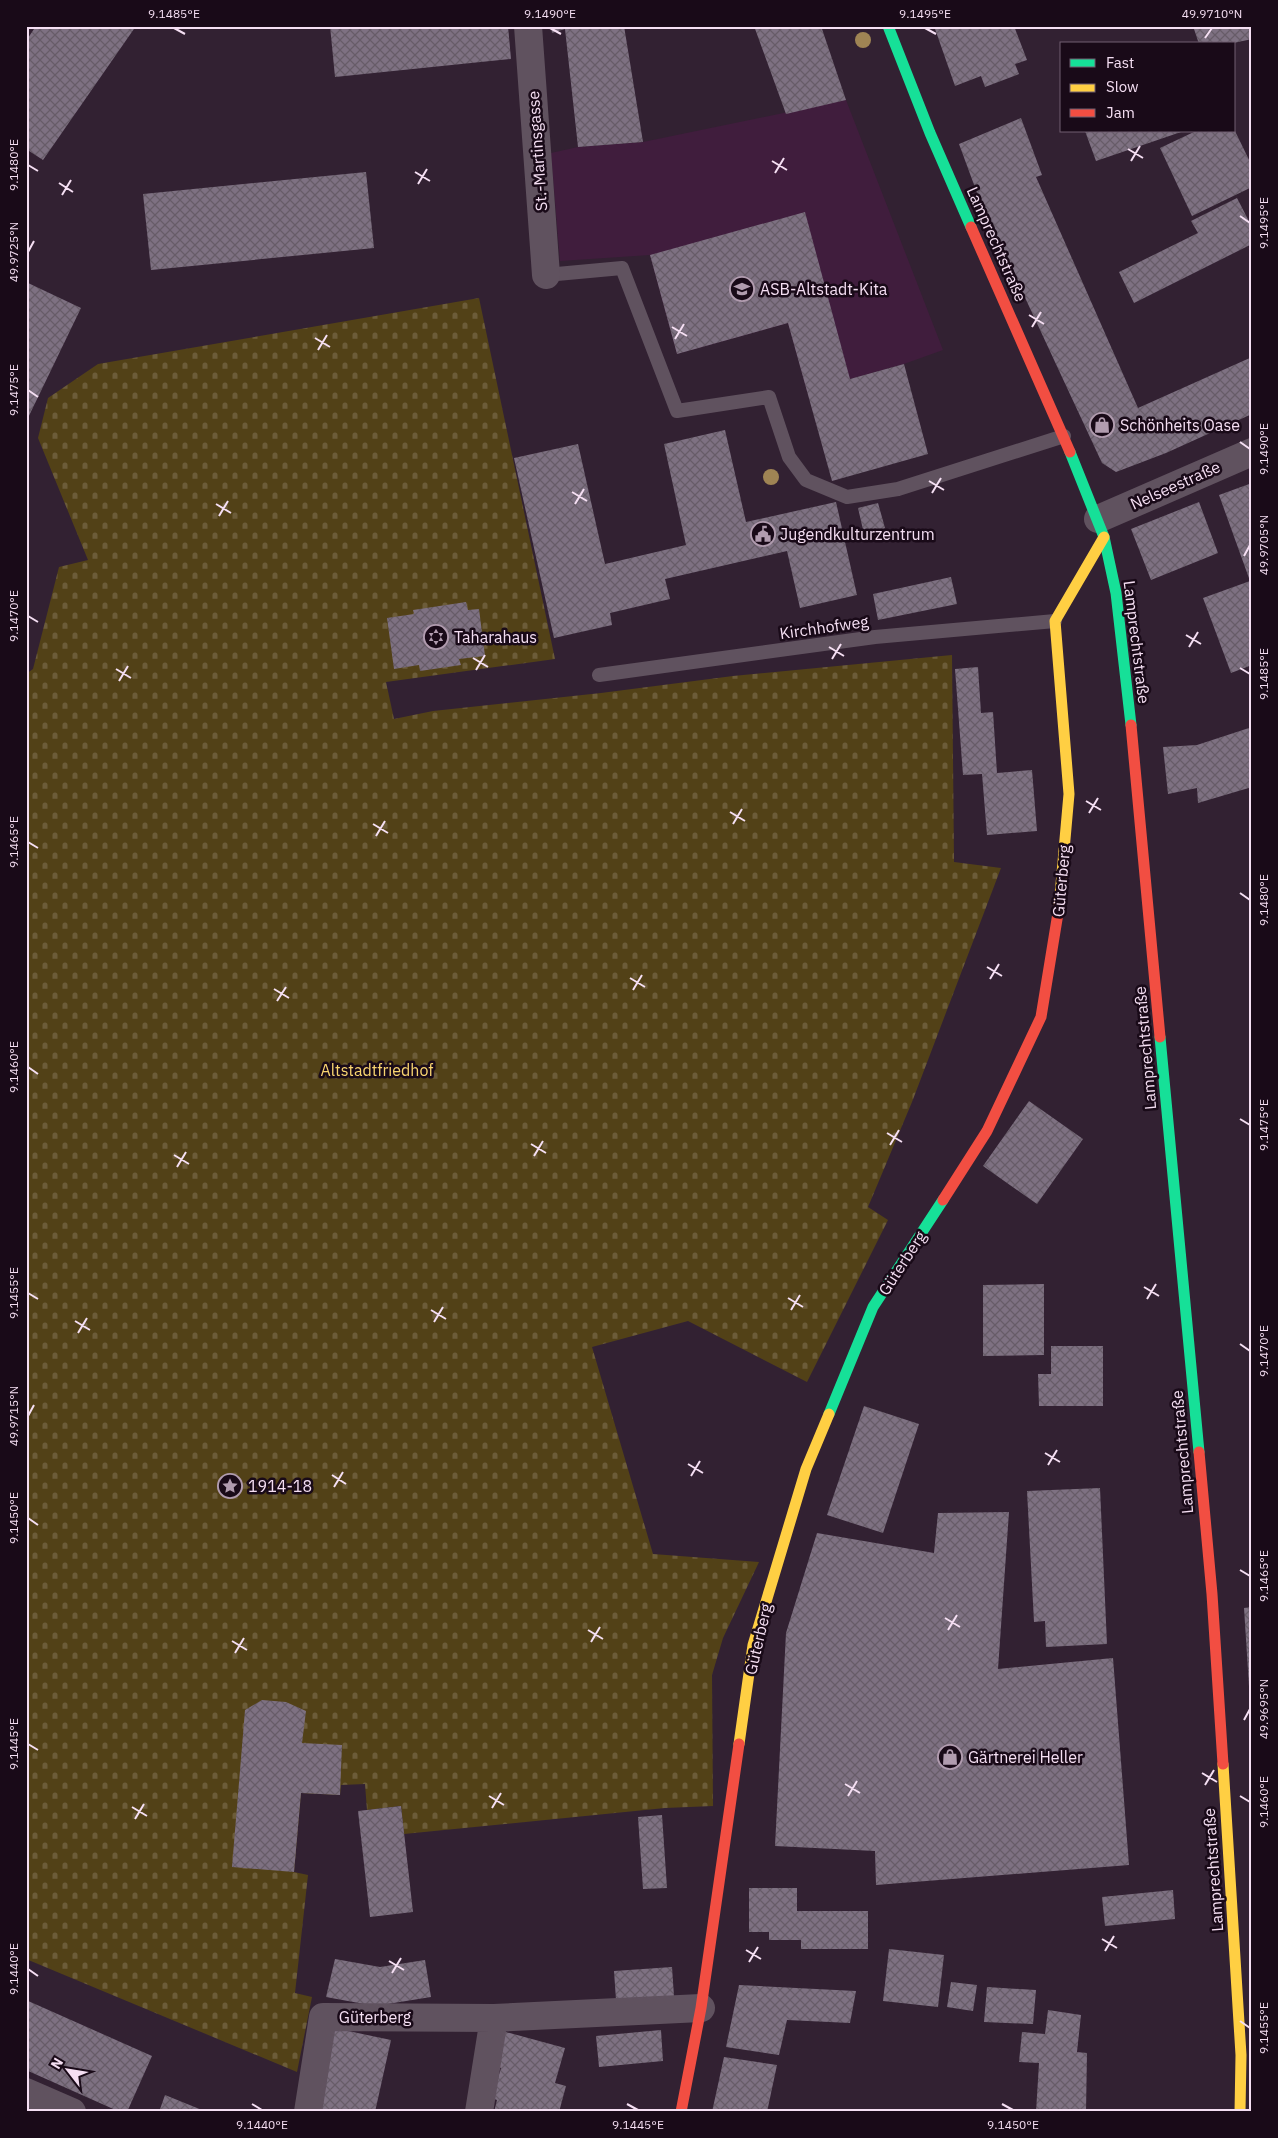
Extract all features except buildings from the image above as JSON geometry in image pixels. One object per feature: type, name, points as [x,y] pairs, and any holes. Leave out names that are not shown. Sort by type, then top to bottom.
[{"type":"street","name":"St.-Martinsgasse","points":[[528,26],[546,275]]},
{"type":"street","name":"Lamprechtstraße","points":[[888,26],[930,133],[1064,436],[1101,528],[1116,593],[1132,733],[1212,1594],[1241,2055],[1240,2112]]},
{"type":"street","name":"Nelseestraße","points":[[1101,528],[1252,452]]},
{"type":"street","points":[[1055,621],[1101,528]]},
{"type":"street","name":"Güterberg","points":[[681,2112],[701,2008],[753,1645],[806,1469],[874,1308],[987,1131],[1040,1017],[1058,924],[1069,794],[1055,621]]},
{"type":"street","name":"Güterberg","points":[[308,2112],[323,2017],[494,2018],[701,2008]]},
{"type":"street","points":[[479,2112],[494,2018]]},
{"type":"street","points":[[26,2092],[72,2112]]},
{"type":"lane","points":[[546,275],[622,268],[677,411],[770,397],[789,457],[806,480],[847,497],[898,489],[1064,436]]},
{"type":"lane","name":"Kirchhofweg","points":[[599,675],[875,637],[1055,621]]},
{"type":"shaded area","points":[[846,100],[943,350],[904,364],[807,391],[788,323],[677,354],[650,255],[560,261],[551,153],[578,147],[643,142]]},
{"type":"green space","name":"Altstadtfriedhof","points":[[479,298],[555,659],[386,682],[394,719],[433,711],[601,693],[733,676],[952,655],[954,862],[1001,868],[912,1102],[868,1207],[888,1220],[807,1382],[688,1321],[592,1347],[653,1554],[759,1562],[723,1638],[712,1675],[713,1806],[665,1808],[404,1834],[401,1806],[367,1810],[365,1784],[341,1785],[340,1795],[301,1793],[294,1872],[308,1875],[295,1993],[312,1997],[297,2072],[26,1959],[26,674],[33,669],[59,567],[88,560],[38,438],[48,398],[98,364]]},
{"type":"traffic: fast","points":[[888,26],[930,133],[971,227]]},
{"type":"traffic: fast","points":[[1070,452],[1104,537],[1116,593],[1131,725]]},
{"type":"traffic: fast","points":[[1160,1037],[1199,1452]]},
{"type":"traffic: fast","points":[[829,1414],[873,1307],[943,1200]]},
{"type":"traffic: slow","points":[[1059,907],[1069,794],[1055,621],[1104,537]]},
{"type":"traffic: slow","points":[[739,1744],[753,1645],[806,1469],[829,1414]]},
{"type":"traffic: slow","points":[[1223,1764],[1241,2055],[1240,2112]]},
{"type":"traffic: jam","points":[[971,227],[1070,452]]},
{"type":"traffic: jam","points":[[1131,725],[1160,1037]]},
{"type":"traffic: jam","points":[[943,1200],[987,1131],[1041,1017],[1059,907]]},
{"type":"traffic: jam","points":[[1199,1452],[1212,1594],[1223,1764]]},
{"type":"traffic: jam","points":[[681,2112],[701,2008],[739,1744]]},
{"type":"place","name":"ASB-Altstadt-Kita","points":[[742,289]]},
{"type":"place","name":"Schönheits Oase","points":[[1102,425]]},
{"type":"place","name":"Jugendkulturzentrum","points":[[763,534]]},
{"type":"place","name":"Taharahaus","points":[[436,637]]},
{"type":"place","name":"1914-18","points":[[230,1486]]},
{"type":"place","name":"Gärtnerei Heller","points":[[950,1757]]}]
